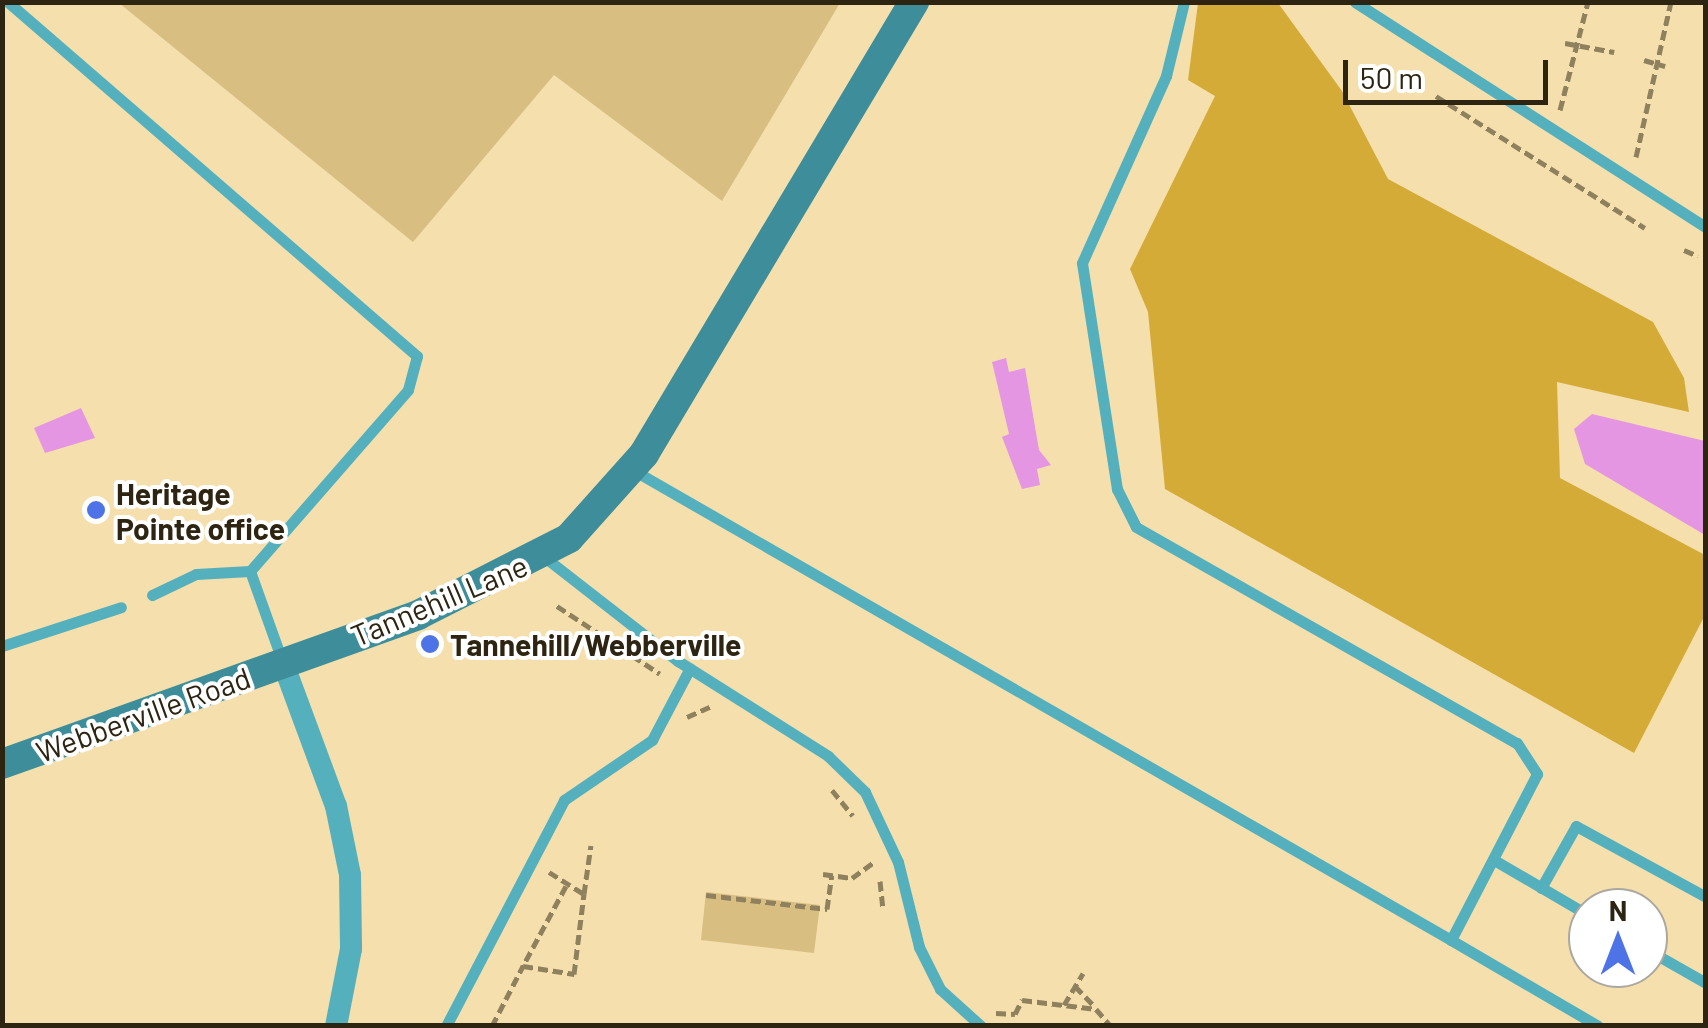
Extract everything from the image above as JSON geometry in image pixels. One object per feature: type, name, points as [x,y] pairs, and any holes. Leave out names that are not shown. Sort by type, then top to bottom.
[{"type":"street","name":"Tannehill Lane","points":[[283,663],[475,592],[542,556],[632,470],[914,2]]},
{"type":"street","name":"Webberville Road","points":[[2,764],[283,663]]},
{"type":"street","points":[[283,663],[336,806],[350,875],[351,949],[336,1026]]},
{"type":"lane","points":[[8,2],[417,356],[408,390],[250,571],[196,574],[152,595]]},
{"type":"lane","points":[[1184,2],[1166,76],[1082,263],[1117,490],[1149,535],[1516,743],[1537,774],[1450,940]]},
{"type":"lane","points":[[1355,2],[1706,227]]},
{"type":"lane","points":[[632,470],[1598,1026]]},
{"type":"lane","points":[[542,556],[690,668],[828,756],[864,792],[898,862],[919,947],[940,989],[981,1026]]},
{"type":"lane","points":[[250,571],[283,663]]},
{"type":"lane","points":[[2,646],[121,608]]},
{"type":"lane","points":[[446,1026],[564,800],[652,740],[690,668]]},
{"type":"lane","points":[[1541,888],[1576,826],[1706,898]]},
{"type":"lane","points":[[1494,860],[1568,904]]},
{"type":"lane","points":[[1668,961],[1706,983]]},
{"type":"path","points":[[1560,110],[1588,2]]},
{"type":"path","points":[[1644,162],[1631,154],[1671,2]]},
{"type":"path","points":[[1565,43],[1614,52]]},
{"type":"path","points":[[1644,60],[1665,66]]},
{"type":"path","points":[[1436,96],[1646,228]]},
{"type":"path","points":[[1684,250],[1698,256]]},
{"type":"path","points":[[557,606],[662,676]]},
{"type":"path","points":[[678,732],[698,709],[725,714]]},
{"type":"path","points":[[825,782],[861,830]]},
{"type":"path","points":[[523,966],[574,974],[581,952],[591,845]]},
{"type":"path","points":[[869,845],[883,908]]},
{"type":"path","points":[[555,859],[546,876],[584,894]]},
{"type":"path","points":[[823,874],[852,878],[875,861]]},
{"type":"path","points":[[706,895],[827,909],[832,875]]},
{"type":"path","points":[[492,1026],[566,886]]},
{"type":"path","points":[[1064,1005],[1083,972]]},
{"type":"path","points":[[1075,986],[1111,1026]]},
{"type":"path","points":[[982,1004],[1007,1016],[1022,1000],[1096,1008]]},
{"type":"shaded area","points":[[119,3],[840,3],[722,201],[554,75],[413,242]]},
{"type":"shaded area","points":[[1198,3],[1278,3],[1342,91],[1388,179],[1653,322],[1684,378],[1689,412],[1557,382],[1560,478],[1705,555],[1705,615],[1634,753],[1165,489],[1148,312],[1130,269],[1215,96],[1188,80]]},
{"type":"shaded area","points":[[1006,358],[1009,372],[1025,368],[1039,450],[1051,465],[1037,469],[1040,485],[1022,489],[1002,437],[1009,434],[992,362]]},
{"type":"shaded area","points":[[81,408],[95,438],[45,453],[34,428]]},
{"type":"shaded area","points":[[1592,414],[1705,441],[1705,535],[1585,464],[1574,429]]},
{"type":"shaded area","points":[[706,892],[820,905],[814,953],[701,940]]},
{"type":"place","name":"Heritage Pointe office","points":[[96,510]]},
{"type":"place","name":"Tannehill/Webberville","points":[[430,644]]}]
